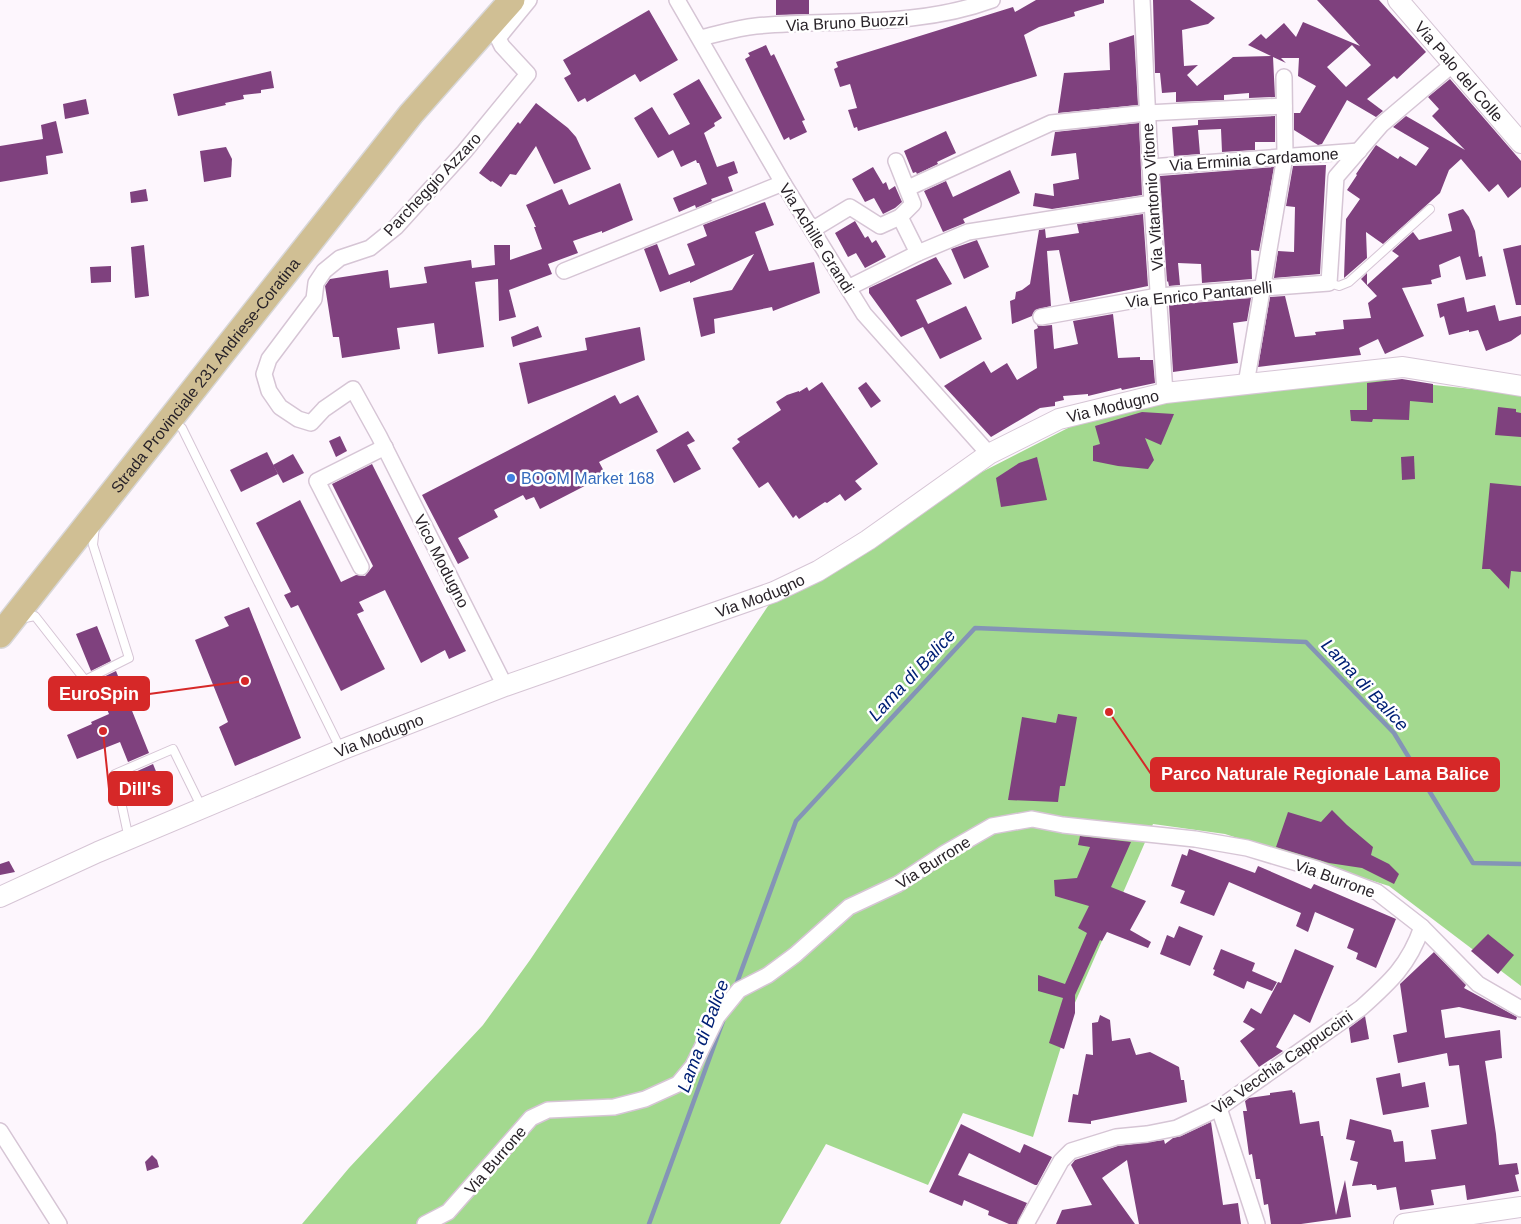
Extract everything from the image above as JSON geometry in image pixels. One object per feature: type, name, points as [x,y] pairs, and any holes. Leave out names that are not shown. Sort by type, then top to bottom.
[{"type":"main road","name":"Strada Provinciale 231 Andriese-Coratina","points":[[6,628],[411,114],[473,27],[495,0]]},
{"type":"main road","name":"Strada Provinciale 231 Andriese-Coratina","points":[[411,114],[512,0]]},
{"type":"street","name":"Parcheggio Azzaro","points":[[382,442],[353,389],[324,409],[310,423],[298,419],[280,407],[268,391],[264,374],[269,359],[314,299],[316,283],[324,271],[340,258],[370,248],[396,226],[464,152],[528,74],[502,46],[498,38],[529,0]]},
{"type":"street","name":"Via Achille Grandi","points":[[677,0],[783,184],[864,314],[989,454]]},
{"type":"street","name":"Via Bruno Buozzi","points":[[700,38],[754,26],[903,20],[967,9],[992,0]]},
{"type":"street","name":"Via Vitantonio Vitone","points":[[1142,0],[1146,113],[1165,393]]},
{"type":"street","name":"Via Palo del Colle","points":[[1402,1],[1521,143]]},
{"type":"street","points":[[1329,283],[1336,177],[1381,125],[1453,64]]},
{"type":"street","points":[[1246,384],[1285,156],[1284,77]]},
{"type":"street","points":[[908,188],[1051,123],[1146,113],[1284,106]]},
{"type":"street","name":"Via Erminia Cardamone","points":[[1150,167],[1359,151]]},
{"type":"street","points":[[812,230],[850,207],[880,226],[900,217],[913,204],[896,161]]},
{"type":"street","points":[[564,271],[783,184]]},
{"type":"street","points":[[848,288],[918,253],[968,232],[1152,203]]},
{"type":"street","points":[[900,217],[918,253]]},
{"type":"street","name":"Via Enrico Pantanelli","points":[[1040,317],[1158,296],[1329,283]]},
{"type":"street","name":"Via Modugno","points":[[0,897],[129,839],[341,750],[505,686],[774,592],[818,572],[868,540],[989,454],[1059,419],[1165,393],[1403,367],[1521,386]]},
{"type":"street","points":[[361,567],[317,481],[382,442]]},
{"type":"street","name":"Vico Modugno","points":[[382,442],[505,686]]},
{"type":"street","name":"Via Burrone","points":[[425,1224],[448,1212],[531,1118],[548,1110],[614,1107],[645,1099],[678,1084],[693,1066],[717,1017],[738,990],[768,975],[795,955],[849,907],[898,884],[945,853],[992,826],[1032,819],[1063,825],[1195,839],[1247,848],[1317,869],[1378,892],[1422,927],[1478,984],[1521,1009]]},
{"type":"street","name":"Via Vecchia Cappuccini","points":[[1026,1224],[1061,1161],[1071,1151],[1116,1137],[1147,1134],[1177,1128],[1219,1108],[1360,1008],[1380,991],[1405,963],[1415,947],[1422,927]]},
{"type":"street","points":[[1219,1108],[1257,1224]]},
{"type":"street","points":[[0,1130],[58,1224]]},
{"type":"street","points":[[1404,1224],[1482,1218],[1521,1207]]},
{"type":"lane","points":[[1329,283],[1339,286],[1349,282],[1430,209]]},
{"type":"lane","points":[[170,420],[182,428],[341,750]]},
{"type":"lane","points":[[6,628],[35,616],[85,680],[130,658],[93,544],[96,514]]},
{"type":"lane","points":[[129,839],[115,774],[173,749],[202,808]]},
{"type":"green space","points":[[1347,376],[1521,394],[1521,986],[1389,886],[1225,834],[1153,824],[1074,1005],[1033,1137],[963,1113],[928,1185],[826,1144],[780,1224],[302,1224],[349,1168],[483,1025],[530,960],[772,600],[978,474],[1119,402]]},
{"type":"building","points":[[776,0],[809,0],[809,14],[776,15]]},
{"type":"building","points":[[1036,0],[1104,0],[1104,3],[1074,12],[1075,16],[1039,27],[1024,35],[1037,76],[858,131],[857,127],[854,128],[848,110],[857,108],[850,84],[840,87],[834,69],[838,67],[836,62],[1013,7],[1015,12]]},
{"type":"building","points":[[1153,0],[1190,0],[1215,18],[1208,24],[1182,30],[1184,66],[1198,65],[1187,75],[1197,86],[1233,57],[1271,56],[1248,45],[1261,34],[1266,39],[1284,23],[1296,37],[1303,22],[1360,46],[1317,0],[1379,0],[1426,52],[1397,79],[1394,76],[1367,99],[1383,111],[1376,117],[1347,100],[1322,144],[1318,145],[1294,130],[1294,113],[1300,113],[1316,86],[1298,76],[1299,58],[1281,58],[1286,63],[1273,57],[1275,97],[1249,98],[1249,93],[1224,95],[1224,100],[1176,102],[1176,92],[1162,93],[1160,73],[1155,73]],"holes":[[[1352,45],[1371,65],[1346,87],[1327,67]]]},
{"type":"building","points":[[649,10],[678,60],[640,82],[635,74],[587,102],[585,98],[578,102],[564,78],[571,74],[563,60]]},
{"type":"building","points":[[1134,35],[1138,105],[1058,113],[1064,73],[1110,70],[1109,43]]},
{"type":"building","points":[[766,45],[771,56],[774,54],[805,120],[802,121],[807,132],[790,140],[789,137],[784,140],[745,59],[750,56],[748,53]]},
{"type":"building","points":[[271,71],[274,88],[261,90],[261,93],[243,95],[244,99],[225,103],[226,105],[178,116],[173,94]]},
{"type":"building","points":[[699,79],[722,118],[714,123],[715,126],[704,133],[717,167],[734,161],[738,173],[728,177],[733,191],[711,199],[712,201],[696,208],[695,205],[679,212],[673,198],[707,184],[699,163],[696,160],[681,167],[673,150],[658,158],[634,118],[652,107],[669,135],[690,124],[673,94]]},
{"type":"building","points":[[1450,79],[1521,161],[1521,187],[1508,198],[1498,184],[1489,192],[1461,159],[1449,170],[1440,193],[1383,244],[1366,232],[1367,258],[1344,278],[1346,219],[1360,199],[1347,190],[1356,174],[1376,145],[1398,159],[1400,156],[1416,166],[1429,148],[1393,127],[1406,116],[1465,150],[1432,116],[1439,109],[1428,97]]},
{"type":"building","points":[[86,99],[89,114],[65,119],[63,104]]},
{"type":"building","points":[[536,103],[568,128],[576,137],[591,169],[554,184],[536,146],[516,175],[510,174],[501,187],[479,173],[518,122],[520,124]]},
{"type":"building","points":[[1275,116],[1275,142],[1255,142],[1255,150],[1222,152],[1221,129],[1198,130],[1200,154],[1174,156],[1172,127],[1198,125],[1198,120]]},
{"type":"building","points":[[56,121],[63,153],[46,156],[48,174],[0,182],[0,146],[43,139],[41,125]]},
{"type":"building","points":[[1139,123],[1142,195],[1052,209],[1033,206],[1035,193],[1054,196],[1053,184],[1079,179],[1076,153],[1051,156],[1055,132]]},
{"type":"building","points":[[946,131],[956,153],[917,174],[916,172],[913,173],[904,151]]},
{"type":"building","points":[[226,147],[232,159],[231,177],[204,182],[200,151]]},
{"type":"building","points":[[1326,165],[1320,274],[1274,278],[1278,251],[1294,252],[1295,207],[1286,206],[1293,166]]},
{"type":"building","points":[[873,167],[883,184],[886,182],[889,190],[895,186],[902,202],[883,214],[874,198],[865,202],[852,179]]},
{"type":"building","points":[[1274,167],[1259,251],[1251,250],[1252,279],[1202,283],[1201,264],[1178,263],[1180,285],[1169,286],[1167,282],[1160,176]]},
{"type":"building","points":[[1010,170],[1020,193],[963,219],[965,223],[943,232],[924,191],[946,181],[953,197]]},
{"type":"building","points":[[620,183],[633,220],[602,233],[602,231],[573,241],[578,253],[548,264],[552,274],[509,290],[516,317],[499,321],[498,279],[475,282],[484,347],[438,354],[434,323],[397,328],[400,349],[342,358],[339,337],[333,337],[325,286],[330,279],[388,270],[390,288],[427,283],[424,267],[471,260],[472,268],[495,265],[494,245],[510,245],[510,260],[542,249],[534,227],[536,227],[526,205],[562,189],[569,205]]},
{"type":"building","points":[[146,189],[148,201],[131,203],[130,192]]},
{"type":"building","points":[[765,202],[774,225],[755,232],[769,271],[814,262],[820,293],[773,311],[772,307],[714,319],[715,333],[701,337],[693,298],[732,290],[754,254],[690,283],[690,281],[660,292],[644,249],[657,244],[669,275],[695,265],[687,244],[707,236],[703,225]]},
{"type":"building","points":[[1463,209],[1475,231],[1479,257],[1482,256],[1486,276],[1466,280],[1460,256],[1439,265],[1441,277],[1431,280],[1432,284],[1402,288],[1424,336],[1385,354],[1378,339],[1359,348],[1361,355],[1258,367],[1270,297],[1285,296],[1295,337],[1316,335],[1315,332],[1344,329],[1343,320],[1371,318],[1368,303],[1377,296],[1361,279],[1367,273],[1367,285],[1399,256],[1392,251],[1413,232],[1419,240],[1452,231],[1448,214]]},
{"type":"building","points":[[1143,214],[1148,286],[1070,302],[1059,250],[1047,251],[1051,306],[1035,310],[1032,316],[1012,324],[1010,301],[1015,299],[1016,292],[1030,284],[1039,230],[1045,229],[1046,238],[1079,233],[1077,224]]},
{"type":"building","points":[[855,221],[865,238],[868,236],[872,243],[876,240],[886,257],[865,268],[856,253],[848,257],[835,233]]},
{"type":"building","points":[[977,240],[989,267],[964,279],[951,249]]},
{"type":"building","points":[[144,245],[149,296],[135,298],[131,247]]},
{"type":"building","points":[[1521,245],[1521,305],[1516,305],[1503,249]]},
{"type":"building","points":[[936,257],[952,284],[916,300],[928,324],[966,306],[982,339],[940,359],[923,327],[901,337],[869,293],[869,288]]},
{"type":"building","points":[[111,266],[111,282],[91,283],[90,267]]},
{"type":"building","points":[[1464,297],[1467,312],[1495,305],[1499,321],[1521,316],[1521,334],[1511,341],[1486,351],[1478,330],[1469,332],[1469,330],[1449,335],[1444,316],[1440,318],[1437,304]]},
{"type":"building","points":[[1251,298],[1247,321],[1233,323],[1238,363],[1173,372],[1169,305]]},
{"type":"building","points":[[1113,314],[1118,358],[1140,357],[1140,360],[1153,360],[1155,383],[1122,390],[1121,388],[1088,396],[1088,394],[1063,396],[1064,400],[1055,402],[1055,406],[1040,408],[991,437],[944,386],[984,361],[991,373],[1007,363],[1017,380],[1037,368],[1034,330],[1038,328],[1037,325],[1052,325],[1054,349],[1078,344],[1073,321]]},
{"type":"building","points":[[538,326],[542,337],[513,347],[511,337]]},
{"type":"building","points":[[640,327],[645,360],[528,404],[519,363],[587,350],[585,338]]},
{"type":"building","points":[[1402,379],[1433,384],[1433,403],[1410,401],[1409,420],[1373,419],[1372,422],[1351,421],[1350,410],[1367,410],[1367,383]]},
{"type":"building","points":[[822,382],[878,464],[855,481],[862,489],[845,501],[840,494],[799,519],[796,515],[793,518],[768,482],[759,488],[732,448],[740,442],[737,439],[781,410],[776,402],[787,395],[799,392],[807,387],[809,391]]},
{"type":"building","points":[[866,382],[881,401],[871,408],[858,388]]},
{"type":"building","name":"BOOM Market 168","points":[[615,395],[620,404],[638,395],[658,432],[599,462],[606,475],[540,509],[534,497],[526,500],[523,495],[494,510],[498,517],[458,538],[469,558],[458,564],[422,495]]},
{"type":"building","points":[[1498,407],[1516,409],[1516,412],[1521,413],[1521,437],[1495,435]]},
{"type":"building","points":[[1142,412],[1174,414],[1161,445],[1145,438],[1154,460],[1148,469],[1093,461],[1093,446],[1100,444],[1095,426]]},
{"type":"building","points":[[688,431],[695,441],[687,445],[701,469],[674,483],[656,450]]},
{"type":"building","points":[[340,436],[347,451],[336,457],[329,441]]},
{"type":"building","points":[[267,452],[278,474],[241,492],[230,470]]},
{"type":"building","points":[[293,454],[304,473],[283,483],[273,465]]},
{"type":"building","points":[[1414,456],[1415,479],[1402,480],[1401,457]]},
{"type":"building","points":[[1037,457],[1047,500],[1001,507],[996,478],[1019,463]]},
{"type":"building","points":[[372,464],[466,651],[449,659],[445,650],[421,663],[385,590],[359,602],[364,611],[357,614],[385,669],[341,691],[298,605],[291,608],[284,595],[291,592],[256,523],[300,500],[341,582],[356,575],[365,576],[373,566],[332,484]]},
{"type":"building","points":[[1490,483],[1521,486],[1521,572],[1511,571],[1509,589],[1490,569],[1482,569]]},
{"type":"building","points":[[249,607],[301,738],[235,766],[219,727],[228,722],[195,640],[229,626],[224,617]]},
{"type":"building","points":[[97,626],[111,661],[91,671],[76,634]]},
{"type":"building","points":[[116,671],[149,753],[128,762],[120,742],[77,759],[67,735],[109,714],[95,681]]},
{"type":"building","points":[[1058,714],[1077,717],[1065,786],[1060,786],[1058,802],[1008,800],[1022,717],[1056,723]]},
{"type":"building","points":[[153,764],[166,796],[146,804],[133,773]]},
{"type":"building","points":[[1332,810],[1373,847],[1371,855],[1389,864],[1399,874],[1394,884],[1362,868],[1329,863],[1276,847],[1288,812],[1321,822]]},
{"type":"building","points":[[1080,836],[1131,842],[1111,887],[1146,901],[1130,930],[1151,942],[1148,948],[1107,932],[1102,941],[1100,940],[1075,995],[1075,1013],[1064,1049],[1049,1043],[1063,998],[1038,991],[1038,975],[1065,984],[1087,933],[1078,928],[1089,906],[1055,896],[1054,880],[1077,878],[1090,847],[1078,845]]},
{"type":"building","points":[[1189,849],[1255,873],[1258,866],[1311,889],[1314,884],[1396,919],[1376,968],[1356,959],[1358,953],[1347,948],[1354,929],[1315,912],[1308,932],[1296,926],[1301,913],[1229,882],[1214,916],[1180,903],[1185,891],[1171,886],[1182,854],[1187,856]]},
{"type":"building","points":[[9,861],[15,872],[0,875],[0,864]]},
{"type":"building","points":[[1179,926],[1203,936],[1190,966],[1160,954],[1167,935],[1174,938]]},
{"type":"building","points":[[1488,934],[1514,955],[1498,974],[1471,951]]},
{"type":"building","points":[[1221,949],[1255,963],[1252,971],[1277,982],[1272,991],[1247,981],[1244,989],[1213,975],[1215,970],[1213,969]]},
{"type":"building","points":[[1295,949],[1334,966],[1310,1023],[1294,1014],[1276,1047],[1283,1051],[1259,1067],[1240,1041],[1255,1029],[1243,1022],[1251,1008],[1261,1014],[1278,982],[1281,983]]},
{"type":"building","points":[[1434,952],[1466,985],[1464,988],[1517,1017],[1516,1020],[1459,1007],[1441,1010],[1445,1038],[1500,1030],[1502,1058],[1485,1061],[1499,1165],[1517,1163],[1519,1174],[1515,1175],[1519,1191],[1467,1200],[1465,1185],[1431,1190],[1434,1205],[1400,1210],[1396,1187],[1377,1190],[1376,1185],[1372,1184],[1352,1186],[1358,1162],[1350,1160],[1355,1141],[1346,1139],[1350,1119],[1391,1130],[1394,1142],[1403,1141],[1405,1162],[1436,1159],[1431,1130],[1467,1124],[1459,1065],[1449,1066],[1447,1053],[1398,1063],[1393,1035],[1407,1032],[1400,984]]},
{"type":"building","points":[[1100,1015],[1110,1020],[1112,1041],[1130,1038],[1136,1055],[1150,1052],[1179,1067],[1181,1080],[1184,1080],[1187,1102],[1091,1121],[1091,1124],[1068,1122],[1073,1094],[1078,1095],[1086,1054],[1093,1055],[1092,1023],[1098,1022]]},
{"type":"building","points":[[1365,1016],[1369,1039],[1351,1043],[1349,1028]]},
{"type":"building","points":[[1400,1073],[1402,1087],[1425,1082],[1429,1107],[1383,1115],[1376,1078]]},
{"type":"building","points":[[1292,1090],[1293,1093],[1295,1092],[1300,1124],[1319,1121],[1336,1215],[1345,1180],[1351,1217],[1301,1224],[1271,1224],[1268,1204],[1264,1205],[1260,1179],[1256,1179],[1252,1154],[1249,1155],[1243,1111],[1247,1111],[1245,1101],[1249,1098]]},
{"type":"building","points":[[1211,1122],[1223,1205],[1238,1203],[1241,1224],[1139,1224],[1127,1160],[1102,1178],[1135,1224],[1056,1224],[1062,1210],[1092,1205],[1071,1165],[1075,1160],[1118,1146],[1164,1140],[1165,1144],[1173,1138]]},
{"type":"building","points":[[961,1124],[1020,1153],[1024,1144],[1052,1157],[1037,1185],[1035,1185],[969,1153],[958,1175],[1027,1203],[1017,1224],[1009,1224],[988,1215],[989,1211],[964,1200],[962,1206],[929,1192]]},
{"type":"building","points":[[152,1155],[157,1160],[159,1167],[147,1171],[145,1162]]},
{"type":"waterway","name":"Lama di Balice","points":[[735,988],[796,821],[975,628],[1306,642],[1394,733],[1473,863],[1521,864]]},
{"type":"waterway","name":"Lama di Balice","points":[[649,1224],[723,1021]]},
{"type":"place","name":"BOOM Market 168","points":[[511,478]]},
{"type":"place","name":"EuroSpin","points":[[245,681]]},
{"type":"place","name":"Parco Naturale Regionale Lama Balice","points":[[1109,712]]},
{"type":"place","name":"Dill's","points":[[103,731]]}]
